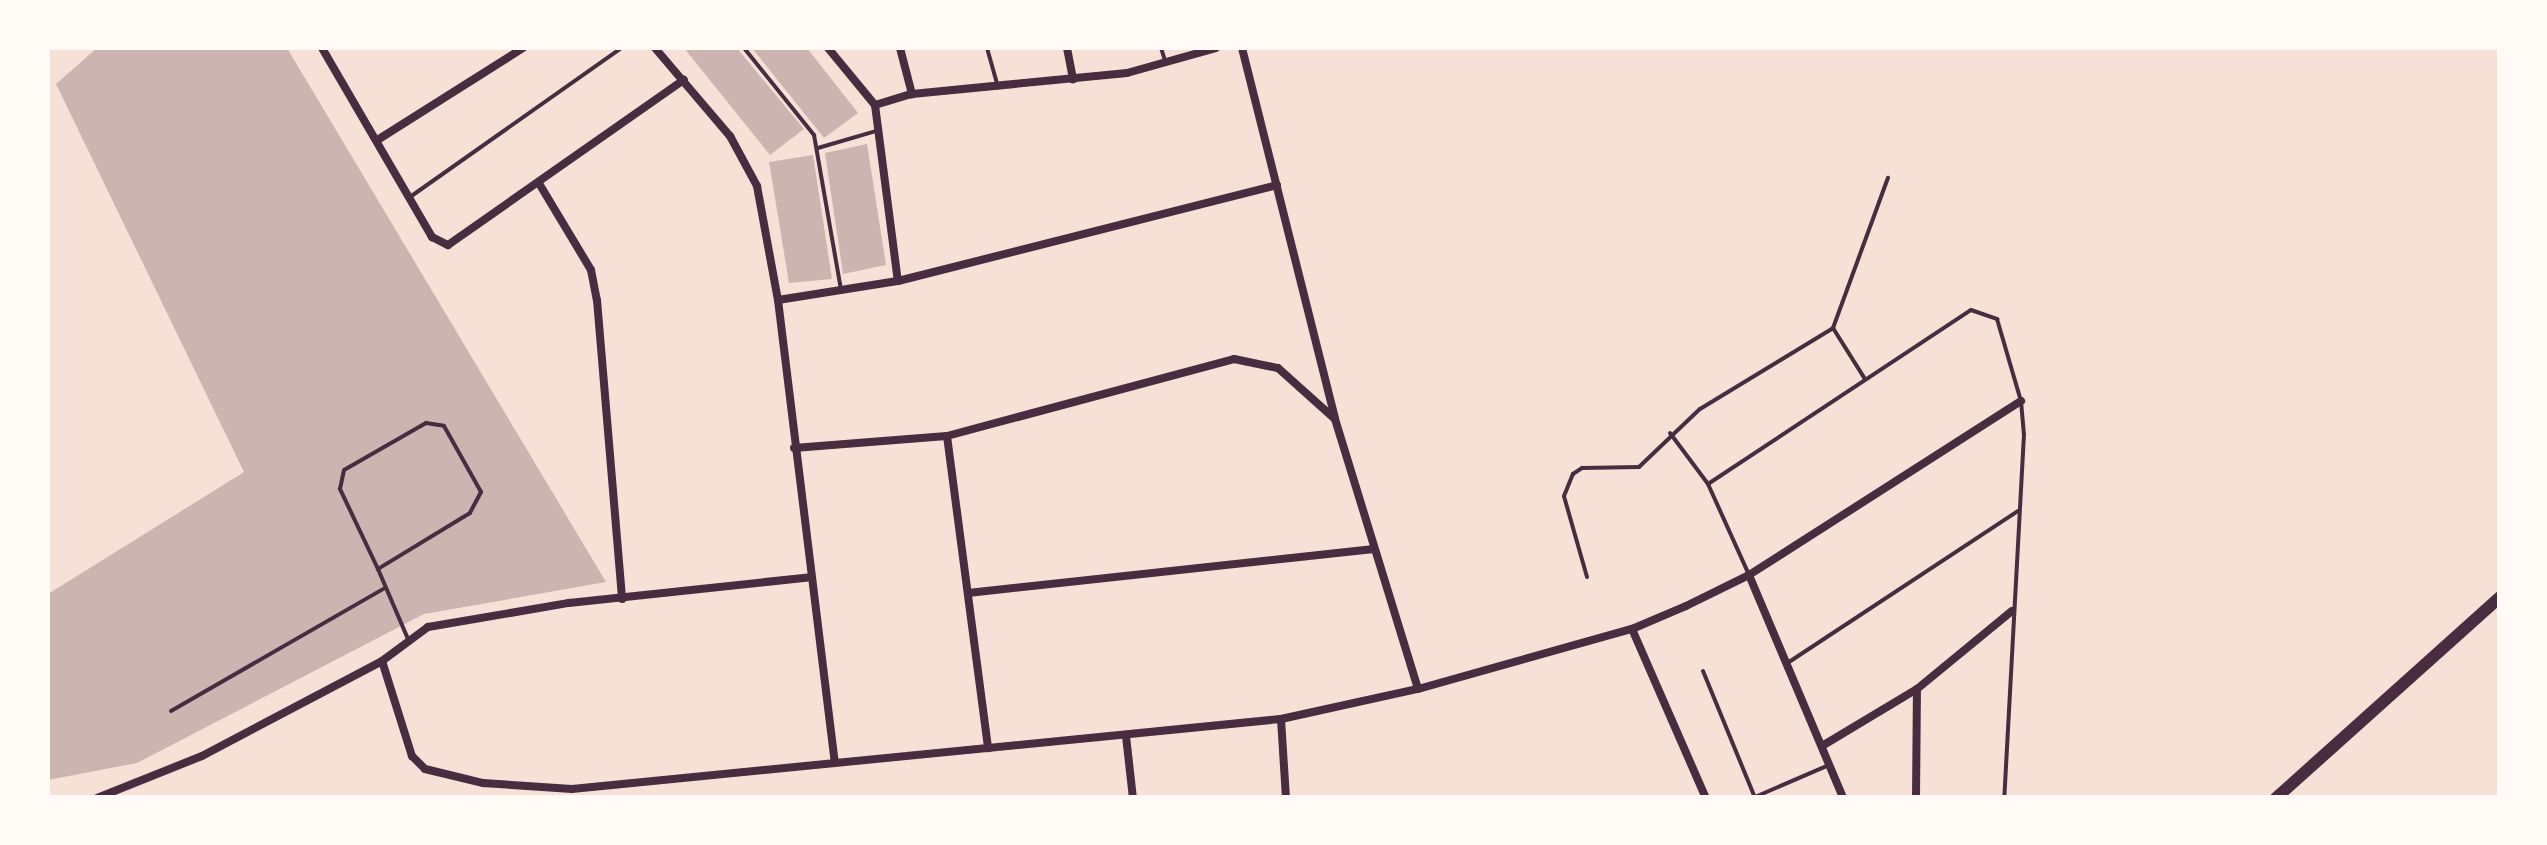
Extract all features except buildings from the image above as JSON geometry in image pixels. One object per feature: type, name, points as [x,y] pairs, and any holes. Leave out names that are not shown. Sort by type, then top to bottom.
[{"type":"main road","points":[[2276,798],[2500,598]]},
{"type":"street","points":[[322,48],[379,140],[432,238],[457,244],[684,80]]},
{"type":"street","points":[[379,140],[522,48]]},
{"type":"street","points":[[828,48],[875,105],[898,281]]},
{"type":"street","points":[[900,48],[912,94]]},
{"type":"street","points":[[1067,48],[1073,79]]},
{"type":"street","points":[[875,105],[912,94],[1073,79],[1216,48]]},
{"type":"street","points":[[1242,48],[1336,419],[1372,550],[1418,689]]},
{"type":"street","points":[[658,49],[752,173],[778,300],[835,762]]},
{"type":"street","points":[[540,185],[590,270],[598,300],[622,599]]},
{"type":"street","points":[[778,300],[898,281],[1277,185]]},
{"type":"street","points":[[794,448],[947,436],[1234,359],[1278,368],[1336,419]]},
{"type":"street","points":[[382,661],[412,756],[425,769],[483,784],[572,793],[835,762],[1281,719],[1418,689],[1632,629],[1749,574],[2022,401]]},
{"type":"street","points":[[947,436],[988,748]]},
{"type":"street","points":[[968,593],[1372,550]]},
{"type":"street","points":[[1749,574],[1843,798]]},
{"type":"street","points":[[96,798],[202,756],[382,661],[408,639],[458,620],[811,576]]},
{"type":"street","points":[[1822,746],[1917,689],[2012,612]]},
{"type":"street","points":[[1632,629],[1706,798]]},
{"type":"street","points":[[1916,798],[1917,689]]},
{"type":"street","points":[[1281,719],[1286,798]]},
{"type":"street","points":[[1126,736],[1133,798]]},
{"type":"lane","points":[[410,197],[621,48]]},
{"type":"lane","points":[[744,48],[807,124],[818,148],[841,290]]},
{"type":"lane","points":[[987,48],[998,87]]},
{"type":"lane","points":[[1161,48],[1164,60]]},
{"type":"lane","points":[[818,148],[878,131]]},
{"type":"lane","points":[[1587,578],[1564,496],[1573,474],[1582,468],[1639,467],[1670,433],[1833,328],[1888,178]]},
{"type":"lane","points":[[1708,484],[1978,309],[1997,319],[2022,401],[2004,798]]},
{"type":"lane","points":[[1833,328],[1866,380]]},
{"type":"lane","points":[[378,569],[478,502],[480,480],[453,434],[437,423],[360,456],[344,470],[340,489],[408,639]]},
{"type":"lane","points":[[1670,433],[1708,484],[1749,574]]},
{"type":"lane","points":[[1789,662],[2018,511]]},
{"type":"lane","points":[[171,711],[384,588]]},
{"type":"lane","points":[[1702,670],[1755,797],[1829,764]]}]
